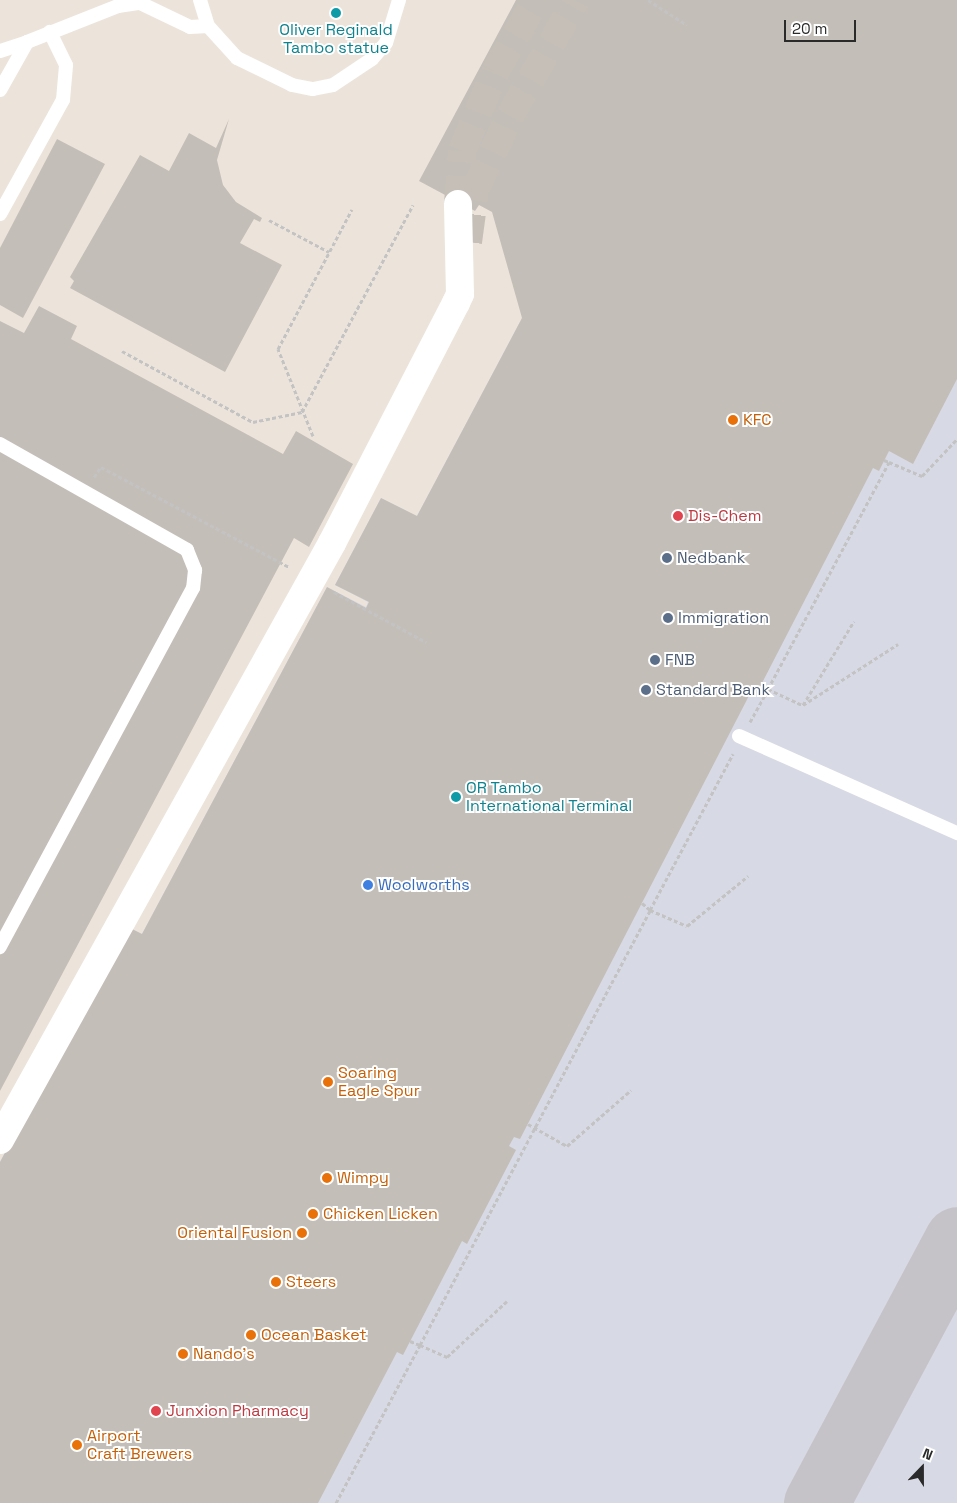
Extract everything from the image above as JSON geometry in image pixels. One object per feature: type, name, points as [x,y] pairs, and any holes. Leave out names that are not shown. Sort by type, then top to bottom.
[{"type":"street","points":[[0,1140],[332,543],[458,298],[458,204]]},
{"type":"lane","points":[[200,0],[208,26],[237,58],[292,85],[313,90],[332,85],[372,59],[386,42],[399,0]]},
{"type":"lane","points":[[0,51],[130,2],[150,6],[190,27],[208,26]]},
{"type":"lane","points":[[0,214],[63,100],[66,66],[50,32]]},
{"type":"lane","points":[[0,90],[27,42]]},
{"type":"lane","points":[[0,444],[85,490],[187,550],[194,559],[195,578],[0,947]]},
{"type":"lane","points":[[739,736],[957,833]]},
{"type":"path","points":[[648,0],[687,25]]},
{"type":"path","points":[[302,412],[413,205]]},
{"type":"path","points":[[313,436],[278,349],[352,209]]},
{"type":"path","points":[[269,220],[329,252]]},
{"type":"path","points":[[122,351],[254,422],[302,412]]},
{"type":"path","points":[[884,460],[922,476],[957,439]]},
{"type":"path","points":[[761,685],[768,688],[889,462]]},
{"type":"path","points":[[85,490],[101,467],[218,529]]},
{"type":"path","points":[[803,705],[898,644]]},
{"type":"path","points":[[336,1503],[536,1130],[650,910],[687,926],[748,876]]},
{"type":"path","points":[[528,1124],[567,1146],[631,1090]]},
{"type":"path","points":[[410,1341],[447,1357],[507,1301]]},
{"type":"shaded area","name":"OR Tambo International Terminal","points":[[957,0],[957,1503],[0,1503],[0,1162],[126,926],[142,934],[327,587],[366,607],[368,602],[335,585],[381,498],[417,516],[522,318]]},
{"type":"building","name":"OR Tambo International Terminal","points":[[516,0],[957,0],[957,379],[913,464],[889,451],[879,471],[873,468],[758,691],[753,688],[520,1139],[514,1137],[509,1146],[516,1150],[467,1244],[462,1241],[403,1355],[397,1352],[318,1503],[0,1503],[0,1162],[126,926],[142,934],[327,587],[366,608],[369,602],[335,585],[381,498],[417,516],[522,318],[492,212],[479,205],[475,211],[419,181]]},
{"type":"building","points":[[229,119],[217,160],[223,185],[236,202],[262,218],[260,222],[254,219],[240,243],[282,265],[225,372],[70,288],[74,281],[70,277],[140,155],[169,171],[189,133],[216,148]]},
{"type":"building","points":[[57,139],[105,164],[23,318],[0,305],[0,248]]},
{"type":"building","points":[[39,306],[77,326],[71,339],[283,454],[296,431],[353,464],[309,547],[294,538],[0,1091],[0,321],[24,333]]},
{"type":"taxiway","points":[[816,1503],[957,1239]]},
{"type":"tunnel","points":[[458,204],[462,151],[495,72],[536,0]]},
{"type":"tunnel","points":[[468,242],[475,190],[510,116],[576,0]]},
{"type":"place","name":"Oliver Reginald Tambo statue","points":[[336,13]]},
{"type":"place","name":"KFC","points":[[733,420]]},
{"type":"place","name":"Dis-Chem","points":[[678,516]]},
{"type":"place","name":"Nedbank","points":[[667,558]]},
{"type":"place","name":"Immigration","points":[[668,618]]},
{"type":"place","name":"FNB","points":[[655,660]]},
{"type":"place","name":"Standard Bank","points":[[646,690]]},
{"type":"place","name":"OR Tambo International Terminal","points":[[456,797]]},
{"type":"place","name":"Woolworths","points":[[368,885]]},
{"type":"place","name":"Soaring Eagle Spur","points":[[328,1082]]},
{"type":"place","name":"Wimpy","points":[[327,1178]]},
{"type":"place","name":"Chicken Licken","points":[[313,1214]]},
{"type":"place","name":"Oriental Fusion","points":[[302,1233]]},
{"type":"place","name":"Steers","points":[[276,1282]]},
{"type":"place","name":"Ocean Basket","points":[[251,1335]]},
{"type":"place","name":"Nando's","points":[[183,1354]]},
{"type":"place","name":"Junxion Pharmacy","points":[[156,1411]]},
{"type":"place","name":"Airport Craft Brewers","points":[[77,1445]]}]
